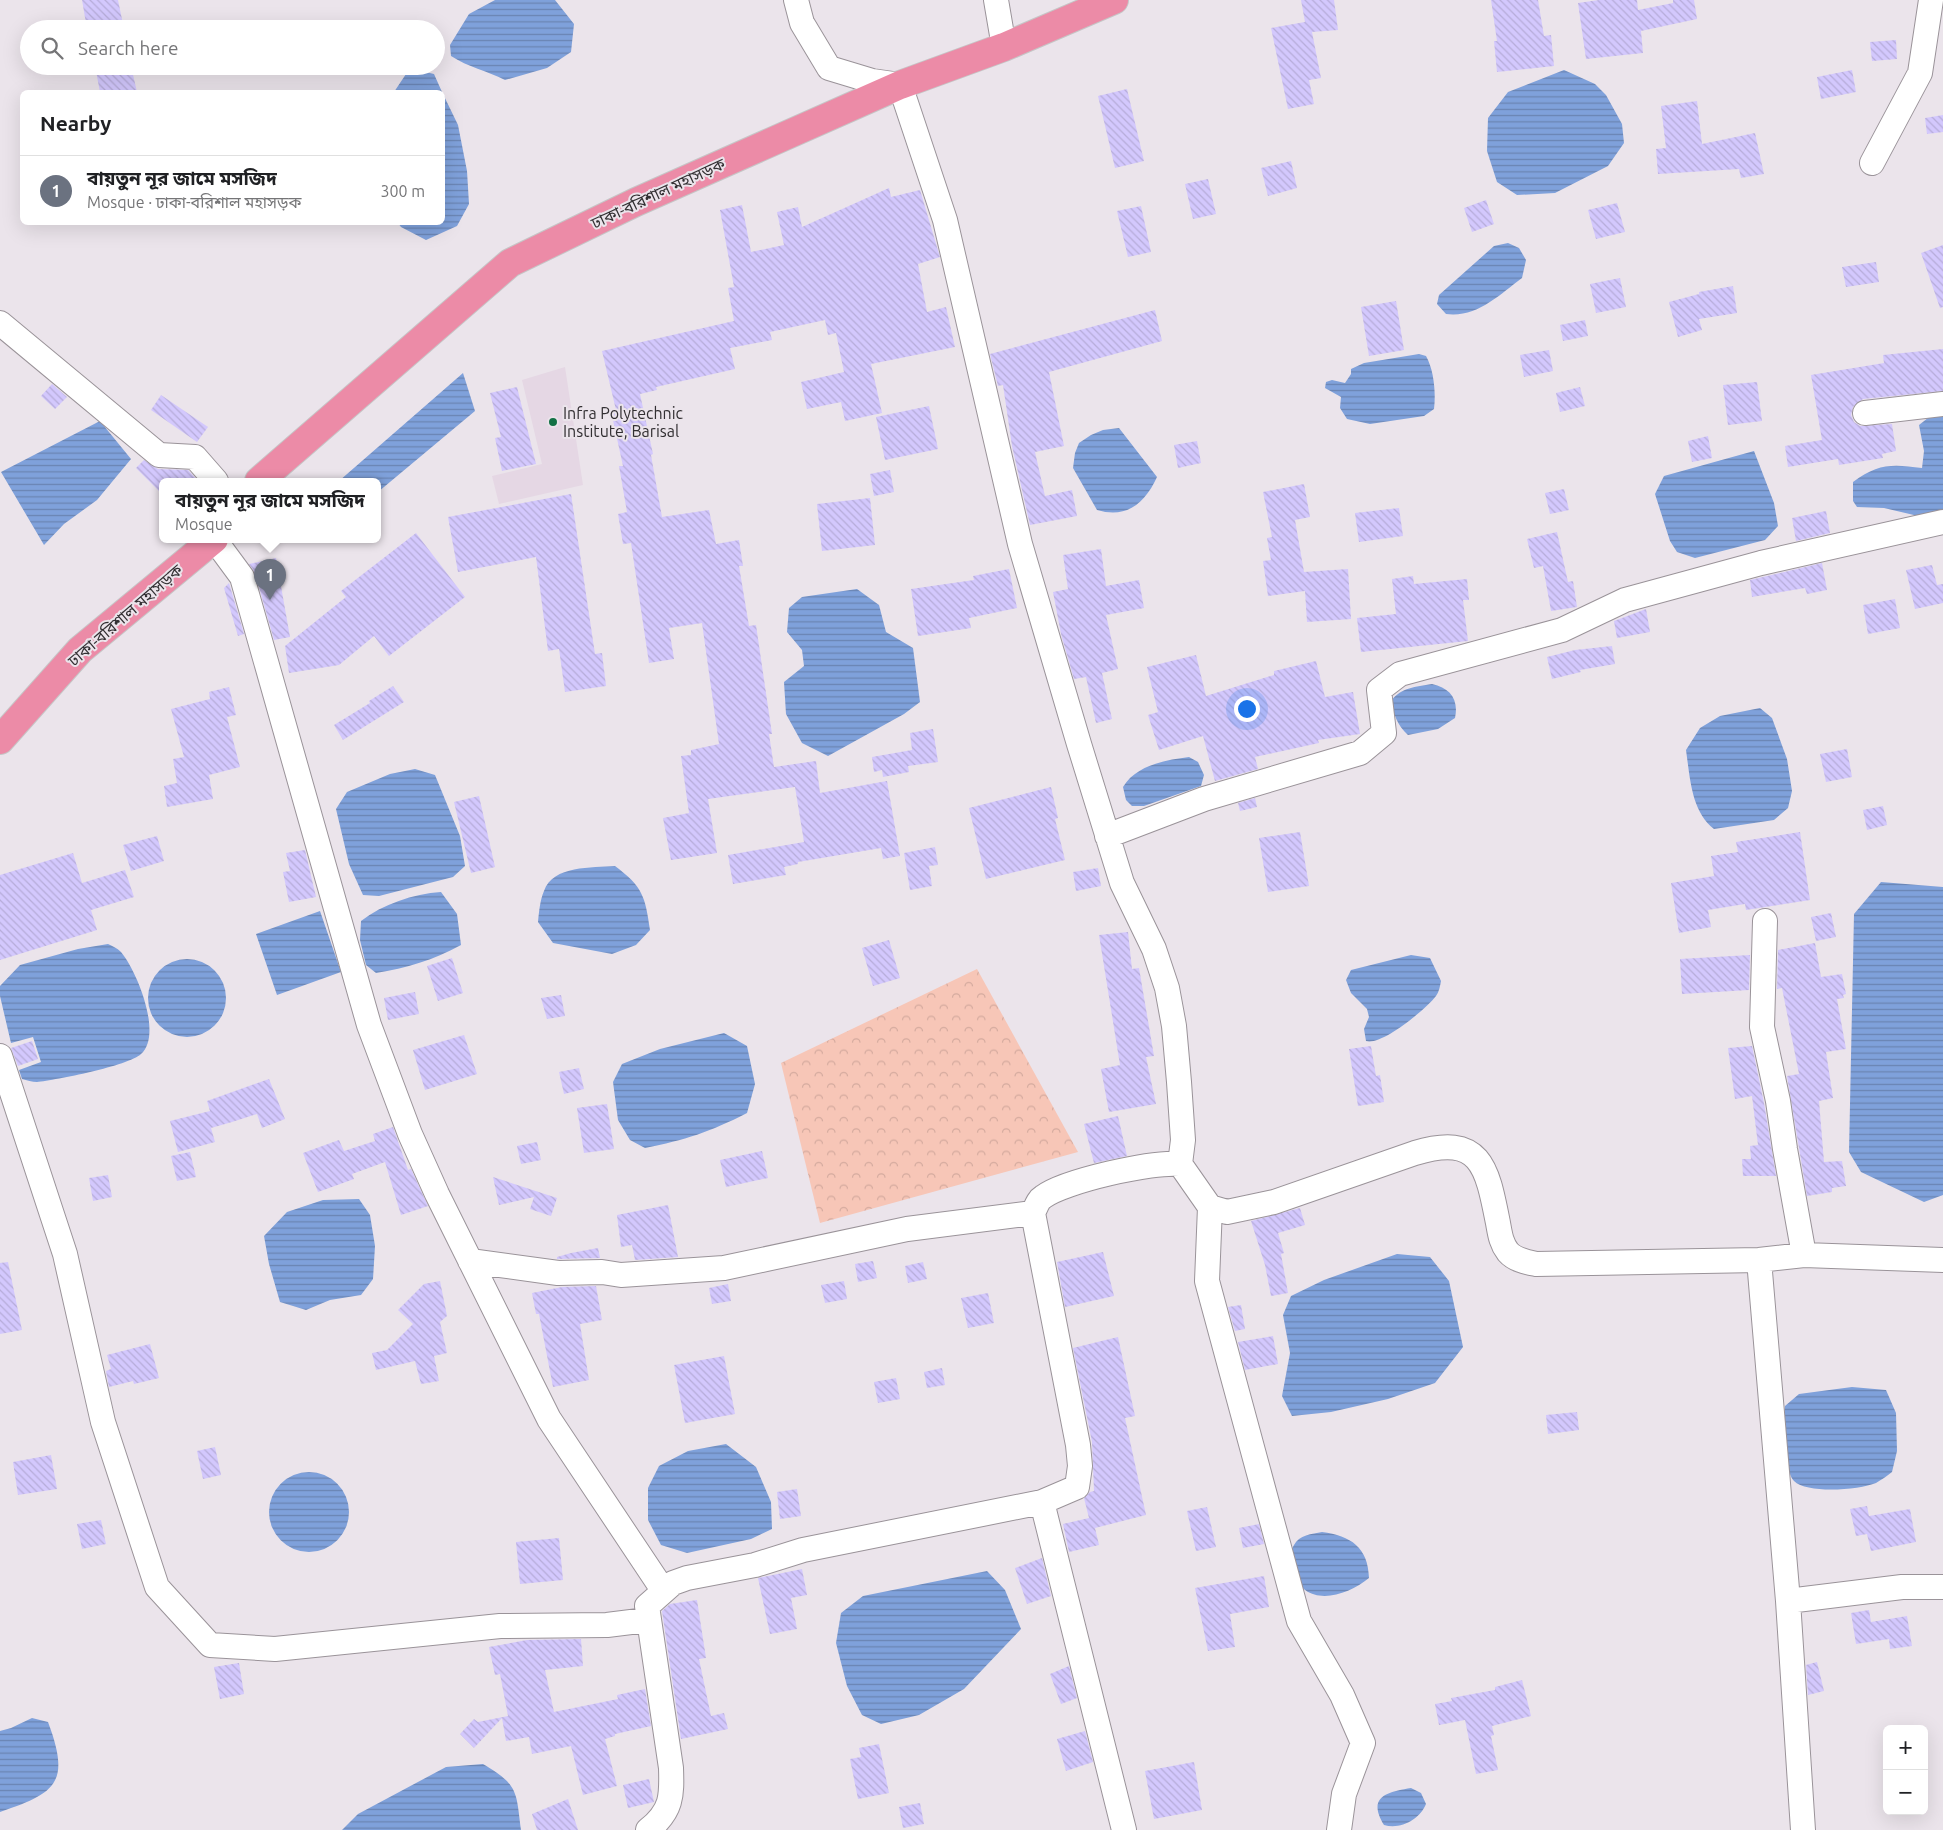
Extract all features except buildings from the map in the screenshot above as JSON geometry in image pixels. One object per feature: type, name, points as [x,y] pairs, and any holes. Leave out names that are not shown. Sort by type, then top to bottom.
[{"type":"highway","name":"ঢাকা-বরিশাল মহাসড়ক","points":[[262,478],[510,263],[636,202],[900,85],[1004,47],[1114,0]]},
{"type":"highway","name":"ঢাকা-বরিশাল মহাসড়ক","points":[[0,740],[80,650],[209,543]]},
{"type":"street","points":[[796,0],[802,23],[829,68],[872,81],[900,85],[945,220],[1020,544],[1122,883],[1154,949],[1167,988],[1174,1026],[1179,1082],[1183,1140],[1180,1164],[1210,1207],[1207,1281],[1300,1621],[1342,1695],[1363,1743],[1344,1794],[1339,1830]]},
{"type":"street","points":[[996,0],[1004,47]]},
{"type":"street","points":[[1872,163],[1920,72],[1931,0]]},
{"type":"street","points":[[0,323],[159,455],[194,457],[213,478]]},
{"type":"street","points":[[1865,413],[1943,404]]},
{"type":"street","points":[[1107,836],[1204,799],[1360,752],[1384,734],[1379,690],[1400,674],[1562,630],[1625,600],[1761,563],[1943,522]]},
{"type":"street","points":[[217,543],[242,577],[369,1025],[410,1134],[470,1261],[549,1419],[663,1590]]},
{"type":"street","points":[[1764,921],[1762,1026],[1778,1101],[1784,1149],[1804,1255]]},
{"type":"street","points":[[0,1056],[65,1254],[103,1422],[157,1587],[210,1645],[275,1649],[500,1626],[607,1625],[648,1620]]},
{"type":"street","points":[[1210,1207],[1227,1212],[1274,1202],[1423,1150],[1438,1146],[1459,1146],[1473,1154],[1485,1173],[1500,1238],[1508,1252],[1522,1262],[1536,1264],[1759,1260],[1804,1255],[1943,1260]]},
{"type":"street","points":[[648,1830],[660,1821],[669,1804],[672,1793],[671,1768],[647,1606],[673,1583],[687,1578],[755,1566],[804,1550],[1042,1502],[1077,1487],[1080,1466],[1078,1444],[1033,1213],[1041,1198],[1062,1186],[1125,1171],[1171,1163],[1180,1164]]},
{"type":"street","points":[[470,1261],[558,1273],[602,1272],[621,1275],[724,1268],[907,1229],[1033,1213]]},
{"type":"street","points":[[1759,1260],[1788,1602],[1803,1830]]},
{"type":"street","points":[[1042,1502],[1124,1830]]},
{"type":"street","points":[[1788,1602],[1902,1587],[1943,1588]]},
{"type":"shaded area","name":"Infra Polytechnic Institute, Barisal","points":[[565,367],[583,485],[499,504],[492,476],[542,464],[522,380]]},
{"type":"green space","points":[[977,969],[1078,1152],[820,1223],[781,1063]]},
{"type":"water","points":[[495,0],[555,0],[574,24],[571,52],[547,68],[505,80],[451,56],[450,45],[469,14]]},
{"type":"water","points":[[1564,70],[1595,84],[1606,95],[1622,124],[1624,143],[1608,166],[1555,193],[1517,195],[1497,182],[1487,151],[1488,118],[1508,92]]},
{"type":"water","points":[[405,75],[434,75],[441,90],[395,90]]},
{"type":"water","points":[[445,98],[458,125],[467,171],[469,204],[457,226],[426,240],[400,225],[445,225]]},
{"type":"water","points":[[1508,243],[1519,248],[1526,260],[1522,278],[1478,309],[1457,314],[1446,314],[1437,304],[1439,295],[1494,246]]},
{"type":"water","points":[[1419,354],[1426,356],[1429,362],[1433,375],[1435,396],[1434,409],[1424,416],[1370,424],[1347,419],[1340,408],[1341,397],[1325,388],[1326,382],[1332,380],[1345,383],[1351,374],[1351,369],[1364,363]]},
{"type":"water","points":[[463,373],[475,411],[381,489],[381,478],[342,478]]},
{"type":"water","points":[[1943,412],[1943,513],[1931,519],[1884,508],[1857,507],[1853,501],[1853,482],[1870,471],[1886,466],[1922,468],[1924,451],[1919,425],[1933,414]]},
{"type":"water","points":[[100,421],[131,459],[97,500],[64,524],[44,545],[1,472]]},
{"type":"water","points":[[1119,428],[1157,477],[1147,494],[1134,507],[1117,512],[1097,510],[1073,468],[1075,453],[1079,443],[1091,435],[1103,430]]},
{"type":"water","points":[[1754,451],[1774,503],[1778,526],[1765,540],[1695,558],[1677,552],[1670,541],[1655,494],[1664,476]]},
{"type":"water","points":[[857,589],[879,605],[886,632],[913,648],[920,702],[904,714],[828,756],[802,743],[786,714],[784,682],[804,666],[802,650],[787,632],[789,608],[802,597]]},
{"type":"water","points":[[1432,684],[1444,688],[1452,695],[1456,705],[1455,718],[1438,729],[1408,735],[1396,720],[1391,701],[1404,690]]},
{"type":"water","points":[[1760,708],[1772,718],[1787,759],[1792,791],[1788,808],[1774,820],[1714,829],[1706,822],[1696,803],[1686,750],[1700,728],[1720,716]]},
{"type":"water","points":[[1189,757],[1198,762],[1204,775],[1201,786],[1144,806],[1132,806],[1126,800],[1123,787],[1136,773],[1161,762]]},
{"type":"water","points":[[415,769],[435,775],[460,836],[465,866],[453,877],[379,896],[363,895],[349,864],[336,809],[347,792],[390,774]]},
{"type":"water","points":[[615,866],[632,880],[641,893],[650,930],[636,945],[612,954],[553,943],[538,922],[542,898],[549,883],[556,876],[564,872],[585,868]]},
{"type":"water","points":[[1881,882],[1943,887],[1943,1195],[1924,1202],[1861,1172],[1849,1152],[1854,914]]},
{"type":"water","points":[[441,892],[457,914],[461,945],[430,959],[387,971],[376,973],[366,965],[360,940],[361,921],[399,901]]},
{"type":"water","points":[[320,911],[341,972],[277,995],[256,934]]},
{"type":"water","points":[[108,944],[121,952],[134,973],[140,988],[149,1018],[147,1045],[141,1054],[134,1059],[107,1068],[37,1082],[22,1079],[19,1070],[41,1062],[33,1037],[11,1043],[0,996],[0,986],[20,965],[78,949]]},
{"type":"water","points":[[1411,955],[1430,958],[1441,981],[1437,994],[1414,1017],[1393,1032],[1373,1041],[1366,1041],[1364,1029],[1369,1017],[1367,1009],[1351,993],[1346,980],[1351,970]]},
{"type":"water","points":[[187,959],[202,962],[214,971],[223,983],[226,998],[223,1013],[214,1025],[202,1034],[187,1037],[172,1034],[160,1025],[151,1013],[148,998],[151,983],[160,971],[172,962]]},
{"type":"water","points":[[724,1033],[747,1046],[755,1084],[747,1113],[709,1130],[659,1145],[645,1148],[630,1140],[618,1120],[613,1082],[622,1064],[660,1049]]},
{"type":"water","points":[[359,1199],[370,1215],[375,1246],[373,1279],[361,1295],[330,1300],[306,1310],[280,1302],[269,1264],[264,1236],[287,1212],[323,1200]]},
{"type":"water","points":[[1397,1254],[1430,1257],[1449,1281],[1463,1347],[1435,1383],[1388,1399],[1331,1412],[1292,1416],[1282,1396],[1290,1353],[1283,1315],[1291,1296],[1324,1280]]},
{"type":"water","points":[[1852,1387],[1886,1390],[1896,1413],[1897,1451],[1892,1472],[1876,1483],[1846,1489],[1821,1489],[1801,1485],[1794,1481],[1788,1467],[1784,1434],[1785,1406],[1799,1394]]},
{"type":"water","points":[[726,1444],[756,1467],[771,1502],[772,1529],[751,1539],[687,1553],[661,1545],[648,1520],[648,1488],[659,1466],[688,1451]]},
{"type":"water","points":[[309,1472],[324,1475],[337,1484],[346,1497],[349,1512],[346,1527],[337,1540],[324,1549],[309,1552],[294,1549],[281,1540],[272,1527],[269,1512],[272,1497],[281,1484],[294,1475]]},
{"type":"water","points":[[1322,1532],[1349,1540],[1356,1545],[1365,1558],[1369,1578],[1360,1585],[1338,1594],[1326,1596],[1306,1591],[1298,1583],[1293,1571],[1291,1551],[1299,1539]]},
{"type":"water","points":[[987,1571],[1005,1590],[1021,1629],[964,1689],[919,1715],[881,1724],[862,1715],[847,1686],[836,1643],[841,1613],[863,1596]]},
{"type":"water","points":[[32,1718],[48,1722],[55,1743],[58,1772],[54,1783],[46,1791],[19,1805],[0,1812],[0,1731]]},
{"type":"water","points":[[483,1764],[495,1771],[510,1784],[516,1798],[521,1830],[342,1830],[358,1814],[446,1767]]},
{"type":"water","points":[[1411,1788],[1421,1793],[1426,1804],[1423,1809],[1415,1819],[1403,1825],[1384,1825],[1379,1816],[1378,1802],[1387,1794]]},
{"type":"place","name":"Infra Polytechnic Institute, Barisal","points":[[553,422]]},
{"type":"place","name":"বায়তুন নূর জামে মসজিদ","points":[[270,600]]}]
